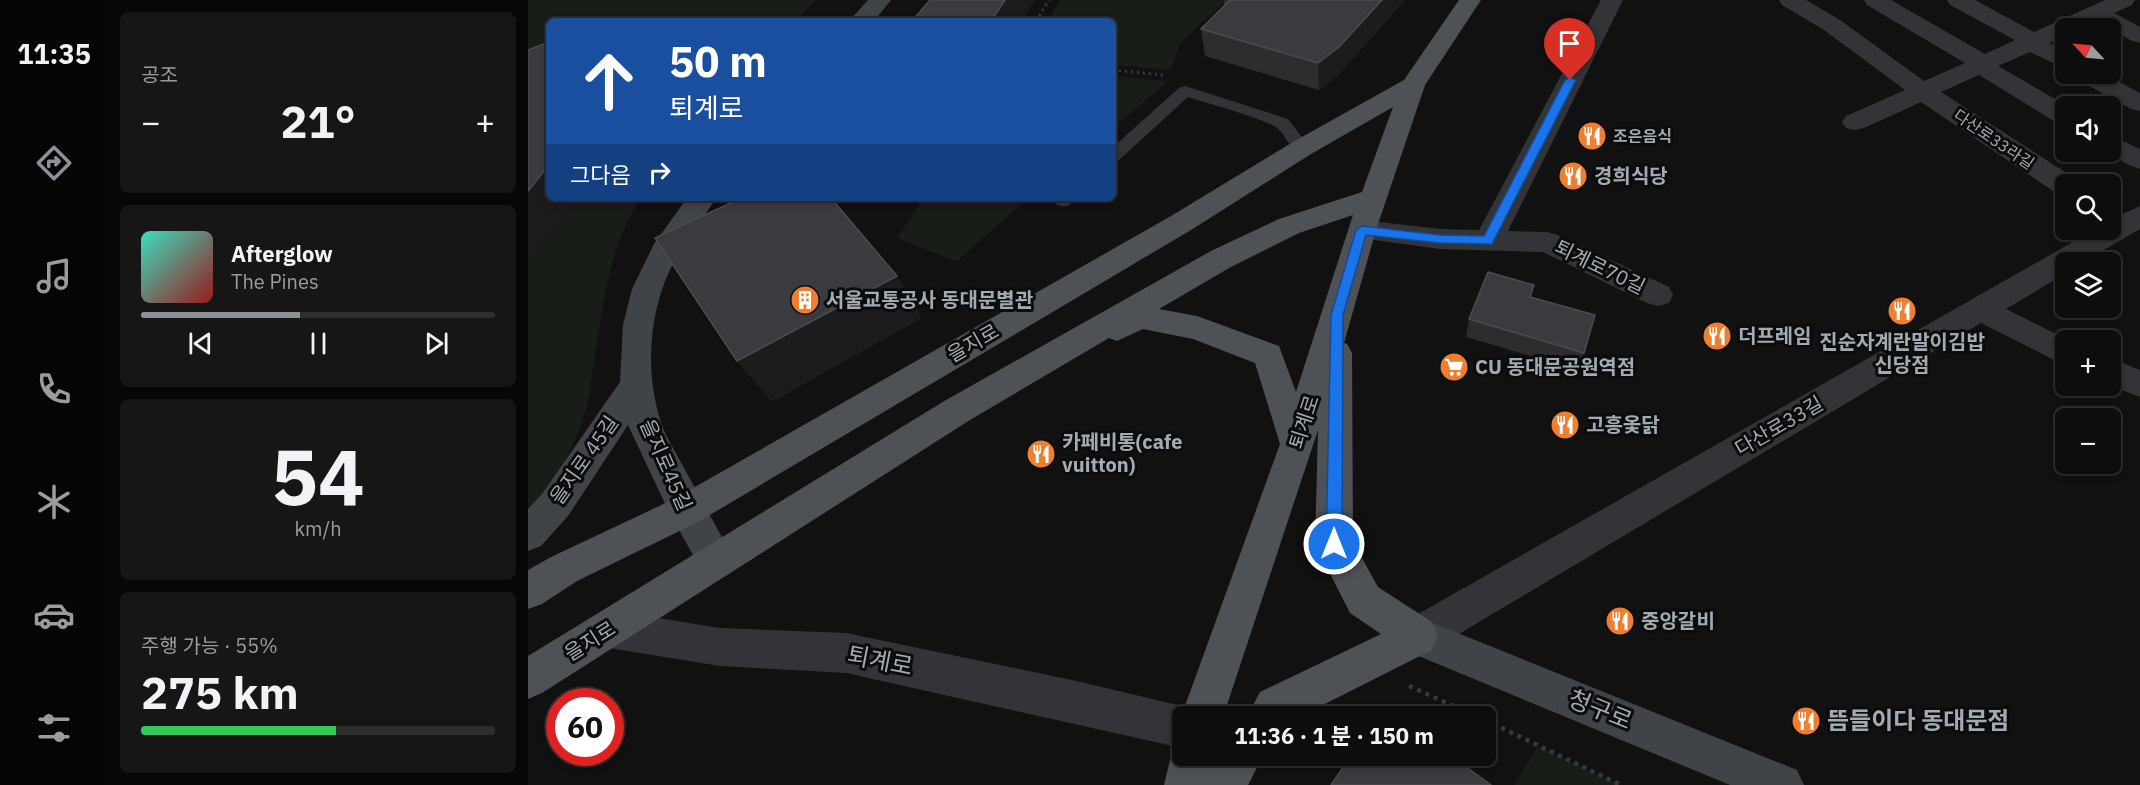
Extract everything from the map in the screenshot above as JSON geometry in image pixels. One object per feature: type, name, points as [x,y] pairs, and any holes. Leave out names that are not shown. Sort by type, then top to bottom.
[{"type":"main road","points":[[864,18],[880,0]]},
{"type":"main road","name":"퇴계로","points":[[1206,706],[1297,444],[1372,198],[1413,85],[1470,0]]},
{"type":"main road","name":"을지로","points":[[528,591],[564,569],[685,511],[1181,223],[1302,148],[1413,85]]},
{"type":"main road","name":"을지로","points":[[528,679],[958,410],[1221,259],[1290,226],[1372,198]]},
{"type":"main road","name":"을지로45길","points":[[700,201],[677,231],[655,270],[642,307],[636,344],[637,384],[644,421],[685,511],[717,561]]},
{"type":"main road","points":[[1277,706],[1418,636],[1364,600],[1334,544],[1337,315]]},
{"type":"main road","points":[[958,410],[1140,318],[1197,328],[1268,355],[1297,444]]},
{"type":"main road","name":"을지로 45길","points":[[528,534],[555,505],[637,384]]},
{"type":"main road","name":"청구로","points":[[1418,636],[1782,785]]},
{"type":"main road","points":[[1186,785],[1190,766]]},
{"type":"main road","points":[[1223,785],[1235,766]]},
{"type":"street","points":[[1488,241],[1612,0]]},
{"type":"street","name":"다산로33라길","points":[[1790,0],[1832,25],[1923,92],[2055,179]]},
{"type":"street","points":[[1875,0],[1984,64],[1990,72],[2055,110]]},
{"type":"street","points":[[1958,0],[2055,55]]},
{"type":"street","name":"다산로33라길","points":[[1855,122],[2033,42],[2104,5],[2106,19],[2140,36]]},
{"type":"street","points":[[2105,84],[2140,103]]},
{"type":"street","points":[[2121,149],[2140,160]]},
{"type":"street","name":"다산로33길","points":[[1418,636],[1980,309],[2125,219]]},
{"type":"street","name":"퇴계로70길","points":[[1362,230],[1440,239],[1547,242],[1658,295]]},
{"type":"street","points":[[1980,309],[2055,348]]},
{"type":"street","points":[[2121,376],[2140,384]]},
{"type":"street","name":"퇴계로","points":[[609,629],[720,647],[846,653],[1072,700],[1172,725]]},
{"type":"lane","points":[[1116,153],[1185,91],[1282,123],[1302,148]]},
{"type":"path","points":[[1038,18],[1049,0]]},
{"type":"path","points":[[1116,70],[1168,76],[1185,91]]},
{"type":"path","points":[[1406,685],[1453,706]]},
{"type":"path","points":[[1496,725],[1621,785]]},
{"type":"shaded area","points":[[528,0],[816,0],[799,18],[546,18],[546,201],[639,201],[621,238],[608,280],[588,399],[576,439],[562,466],[528,517]]},
{"type":"shaded area","points":[[1060,0],[1227,0],[1181,42],[1171,70],[1116,65],[1116,18],[1050,18]]},
{"type":"shaded area","points":[[1116,76],[1168,81],[1116,125]]},
{"type":"shaded area","points":[[922,201],[1026,201],[957,262],[897,238]]},
{"type":"shaded area","points":[[1538,746],[1621,785],[1514,785]]},
{"type":"building","points":[[930,0],[1005,0],[993,18],[915,18]]},
{"type":"building","points":[[1230,0],[1382,0],[1339,47],[1318,63],[1201,29]]},
{"type":"building","points":[[546,43],[546,169],[528,191],[528,50]]},
{"type":"building","name":"서울교통공사 동대문별관","points":[[735,201],[834,201],[897,276],[737,361],[655,238]]},
{"type":"building","points":[[1488,272],[1534,285],[1530,297],[1595,315],[1584,353],[1469,319]]},
{"type":"building","points":[[1344,766],[1465,766],[1491,785],[1331,785]]},
{"type":"place","name":"조은음식","points":[[1592,136]]},
{"type":"place","name":"경희식당","points":[[1573,176]]},
{"type":"place","name":"서울교통공사 동대문별관","points":[[805,300]]},
{"type":"place","name":"진순자계란말이김밥 신당점","points":[[1902,311]]},
{"type":"place","name":"더프레임","points":[[1717,336]]},
{"type":"place","name":"CU 동대문공원역점","points":[[1454,367]]},
{"type":"place","name":"고흥옻닭","points":[[1565,425]]},
{"type":"place","name":"카페비통(cafe vuitton)","points":[[1041,454]]},
{"type":"place","name":"중앙갈비","points":[[1620,621]]},
{"type":"place","name":"뜸들이다 동대문점","points":[[1806,721]]},
{"type":"route","points":[[1334,544],[1337,315],[1362,230],[1440,239],[1488,241],[1570,80]]}]
